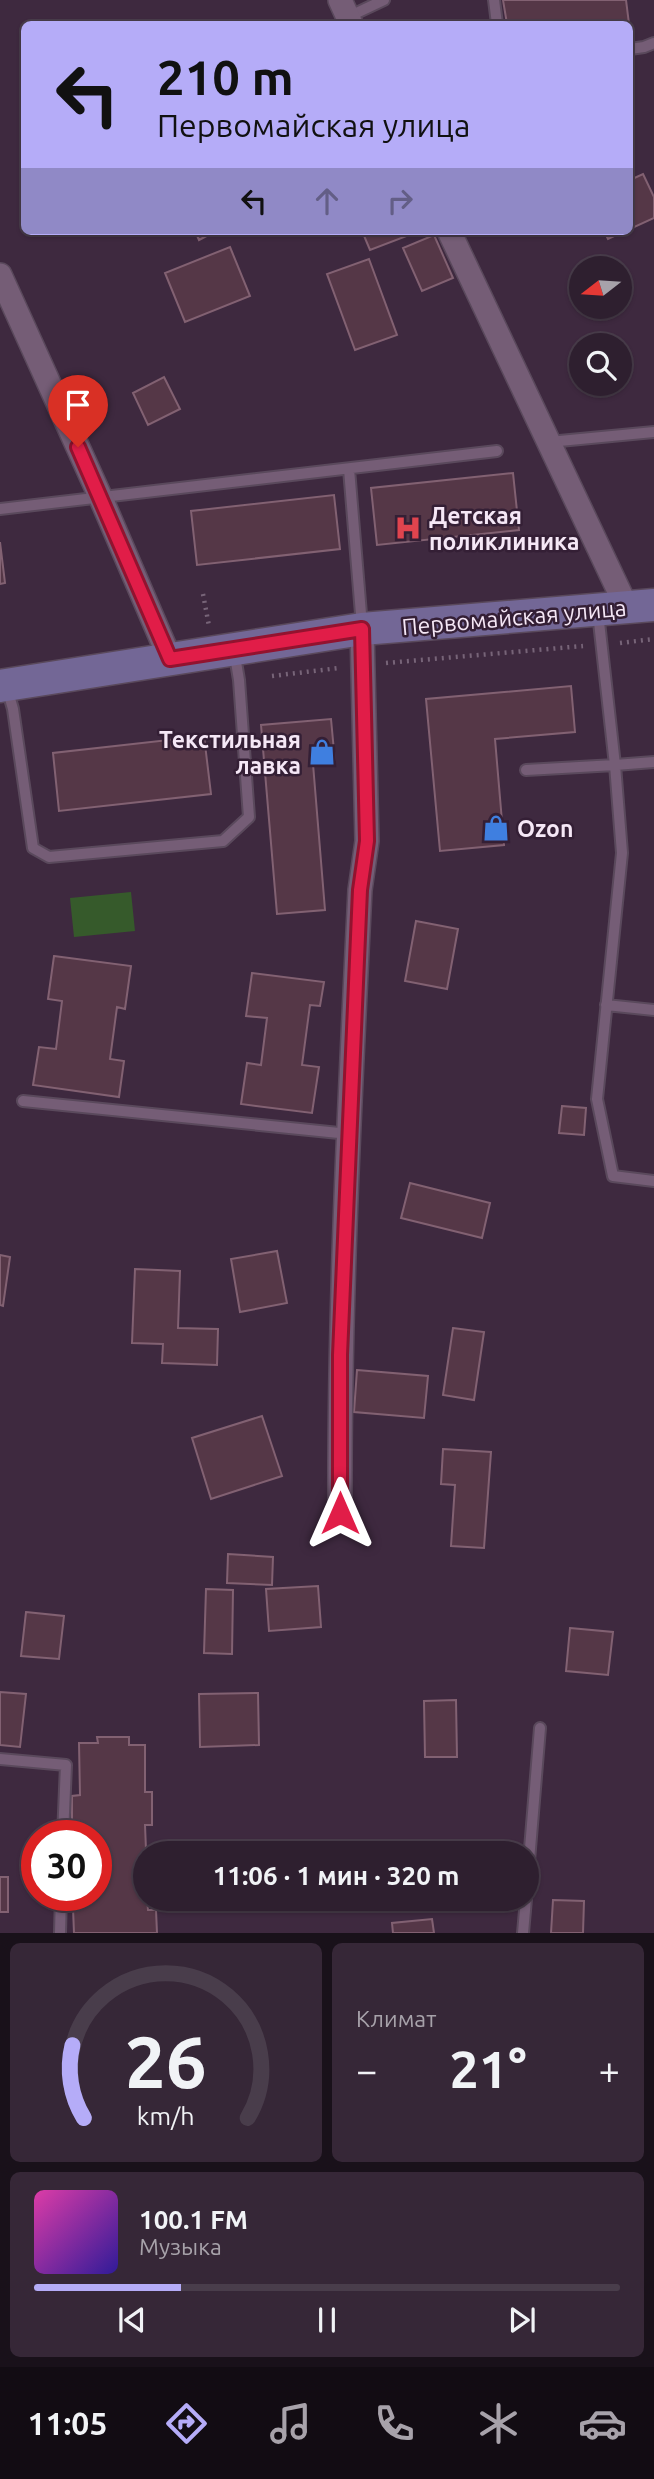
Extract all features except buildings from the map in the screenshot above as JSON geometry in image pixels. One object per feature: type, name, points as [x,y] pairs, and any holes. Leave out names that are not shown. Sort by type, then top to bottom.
[{"type":"main road","name":"Первомайская улица","points":[[3,686],[362,629],[626,608]]},
{"type":"street","points":[[451,235],[626,608]]},
{"type":"street","points":[[0,275],[170,659]]},
{"type":"street","points":[[340,1513],[340,1355],[360,890],[367,841],[362,629]]},
{"type":"lane","points":[[346,14],[384,0]]},
{"type":"lane","points":[[494,0],[497,21]]},
{"type":"lane","points":[[633,49],[654,43]]},
{"type":"lane","points":[[549,442],[654,432]]},
{"type":"lane","points":[[0,509],[497,451]]},
{"type":"lane","points":[[349,468],[362,629]]},
{"type":"lane","points":[[626,608],[601,644],[622,853],[597,1100],[613,1177],[654,1181]]},
{"type":"lane","points":[[3,686],[13,709],[33,848],[49,857],[223,841],[250,817],[234,649]]},
{"type":"lane","points":[[526,771],[654,762]]},
{"type":"lane","points":[[606,1005],[654,1010]]},
{"type":"lane","points":[[23,1101],[349,1134]]},
{"type":"lane","points":[[531,1841],[540,1728]]},
{"type":"lane","points":[[0,1759],[66,1765],[64,1820]]},
{"type":"lane","points":[[60,1933],[61,1911]]},
{"type":"lane","points":[[523,1933],[525,1911]]},
{"type":"path","points":[[239,680],[363,665],[654,639]]},
{"type":"green space","points":[[131,892],[135,931],[74,937],[70,898]]},
{"type":"place","name":"Детская поликлиника","points":[[408,528]]},
{"type":"place","name":"Текстильная лавка","points":[[322,752]]},
{"type":"place","name":"Ozon","points":[[496,828]]},
{"type":"route","points":[[78,447],[170,659],[362,629],[367,841],[360,890],[344,1253],[340,1355],[340,1513]]}]
